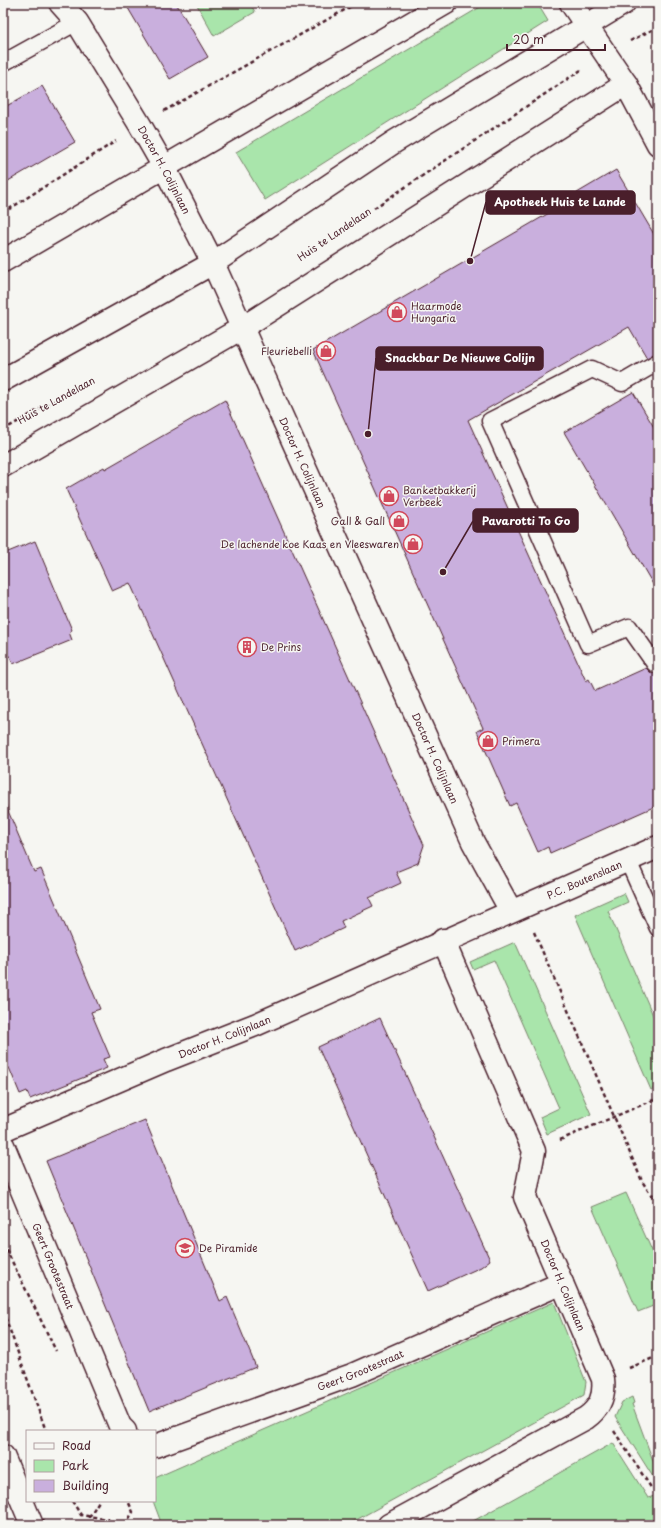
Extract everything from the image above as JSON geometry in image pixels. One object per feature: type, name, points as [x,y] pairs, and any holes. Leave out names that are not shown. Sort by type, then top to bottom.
[{"type":"street","name":"Doctor H. Colijnlaan","points":[[3,1130],[166,1060],[255,1025],[511,911],[473,842],[213,263],[164,167],[140,125],[76,22],[60,3]]},
{"type":"street","points":[[3,261],[446,3]]},
{"type":"street","points":[[571,3],[626,84],[658,144]]},
{"type":"street","points":[[3,380],[213,263],[394,142],[624,3]]},
{"type":"street","points":[[3,466],[242,328],[626,84]]},
{"type":"street","name":"P.C. Boutenslaan","points":[[511,911],[658,847]]},
{"type":"street","points":[[443,940],[534,1151]]},
{"type":"street","name":"Geert Grootestraat","points":[[3,1145],[120,1426],[124,1430]]},
{"type":"street","name":"Doctor H. Colijnlaan","points":[[534,1151],[525,1197],[603,1380],[603,1396],[599,1406]]},
{"type":"street","name":"Geert Grootestraat","points":[[156,1446],[352,1375],[562,1283]]},
{"type":"street","points":[[389,1525],[586,1418],[599,1406]]},
{"type":"street","points":[[3,1456],[32,1525]]},
{"type":"lane","points":[[3,63],[76,22]]},
{"type":"lane","points":[[655,664],[629,627],[588,644],[490,421],[592,369],[622,383],[658,362]]},
{"type":"lane","points":[[628,860],[658,928]]},
{"type":"path","points":[[3,213],[140,125],[358,3]]},
{"type":"path","name":"Huis te Landelaan","points":[[367,212],[605,54],[658,27]]},
{"type":"path","name":"Huis te Landelaan","points":[[3,430],[65,395]]},
{"type":"path","points":[[511,911],[529,920],[642,1181],[650,1196],[658,1206]]},
{"type":"path","points":[[534,1151],[658,1098]]},
{"type":"path","points":[[650,1196],[658,1192]]},
{"type":"path","points":[[3,1243],[57,1354]]},
{"type":"path","points":[[3,1311],[46,1430]]},
{"type":"path","points":[[599,1406],[652,1489],[658,1487]]},
{"type":"path","points":[[73,1502],[81,1515],[107,1519],[116,1525]]},
{"type":"path","points":[[88,1525],[89,1517],[99,1502]]},
{"type":"path","points":[[125,1525],[133,1512],[128,1502]]},
{"type":"green space","points":[[196,3],[250,3],[255,12],[214,36]]},
{"type":"green space","points":[[487,3],[537,3],[548,21],[265,200],[236,152]]},
{"type":"green space","points":[[624,893],[628,902],[608,911],[658,1027],[658,1086],[651,1090],[575,915]]},
{"type":"green space","points":[[515,942],[591,1114],[547,1134],[540,1117],[559,1108],[494,960],[473,969],[470,962]]},
{"type":"green space","points":[[626,1193],[658,1264],[658,1304],[638,1312],[592,1207]]},
{"type":"green space","points":[[554,1302],[586,1382],[584,1395],[347,1525],[162,1525],[153,1502],[156,1502],[156,1478]]},
{"type":"green space","points":[[632,1397],[634,1403],[632,1404],[658,1474],[658,1479],[655,1480],[615,1417],[622,1402]]},
{"type":"green space","points":[[613,1443],[648,1498],[658,1495],[658,1525],[466,1525]]},
{"type":"building","points":[[125,3],[176,3],[208,57],[170,79]]},
{"type":"building","points":[[42,86],[75,142],[3,184],[3,108]]},
{"type":"building","points":[[616,170],[658,241],[658,353],[647,358],[629,327],[468,420],[586,681],[589,679],[595,691],[646,668],[651,673],[658,673],[658,805],[550,853],[548,847],[538,852],[516,803],[510,806],[477,731],[483,728],[313,350],[556,209],[555,206]]},
{"type":"building","points":[[633,392],[658,434],[658,593],[564,432]]},
{"type":"building","name":"De Prins","points":[[225,400],[424,845],[418,863],[396,872],[401,883],[369,898],[373,906],[341,921],[344,928],[295,951],[130,583],[112,591],[66,489],[104,467],[105,469]]},
{"type":"building","points":[[35,541],[72,630],[69,632],[72,640],[13,664],[10,656],[3,659],[3,554]]},
{"type":"building","points":[[3,799],[34,872],[41,869],[100,1009],[91,1012],[110,1057],[103,1059],[107,1068],[30,1099],[27,1091],[20,1094],[3,1053]]},
{"type":"building","points":[[380,1018],[490,1260],[481,1267],[428,1291],[318,1047]]},
{"type":"building","points":[[145,1120],[220,1301],[227,1297],[256,1367],[149,1411],[46,1161]]},
{"type":"place","name":"Apotheek Huis te Lande","points":[[470,261]]},
{"type":"place","name":"Haarmode Hungaria","points":[[397,312]]},
{"type":"place","name":"Fleuriebelli","points":[[326,351]]},
{"type":"place","name":"Snackbar De Nieuwe Colijn","points":[[368,434]]},
{"type":"place","name":"Banketbakkerij Verbeek","points":[[389,496]]},
{"type":"place","name":"Gall & Gall","points":[[399,521]]},
{"type":"place","name":"De lachende koe Kaas en Vleeswaren","points":[[413,544]]},
{"type":"place","name":"Pavarotti To Go","points":[[443,572]]},
{"type":"place","name":"De Prins","points":[[247,647]]},
{"type":"place","name":"Primera","points":[[488,741]]},
{"type":"place","name":"De Piramide","points":[[185,1248]]}]
